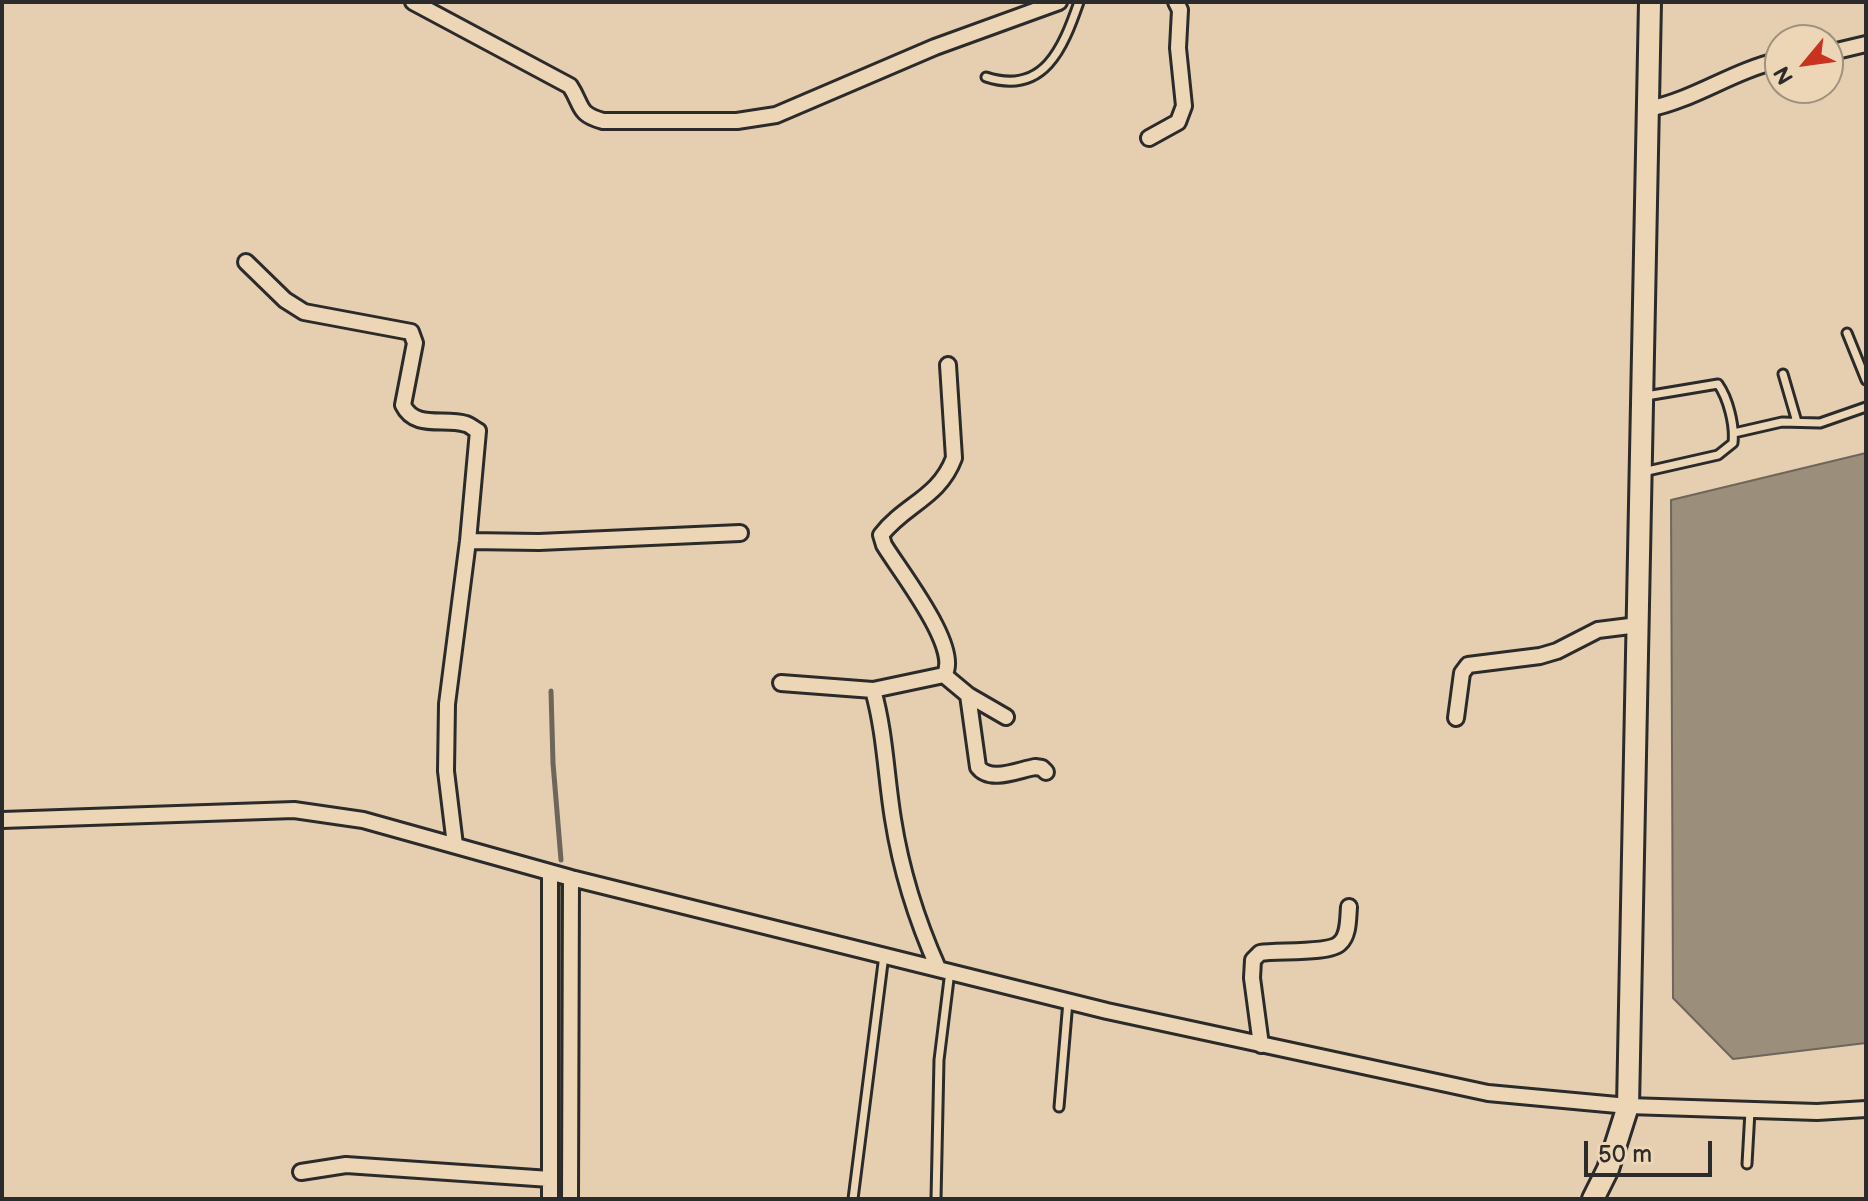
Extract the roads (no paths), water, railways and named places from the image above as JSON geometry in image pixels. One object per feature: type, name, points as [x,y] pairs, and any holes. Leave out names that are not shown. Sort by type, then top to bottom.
[{"type":"street","points":[[413,2],[570,86],[581,110],[590,117],[603,121],[737,121],[776,115],[935,47],[1059,2]]},
{"type":"street","points":[[1149,138],[1178,122],[1184,106],[1178,64],[1180,10],[1176,2]]},
{"type":"street","points":[[1593,1199],[1608,1169],[1628,1106],[1650,2]]},
{"type":"street","points":[[1844,49],[1866,44]]},
{"type":"street","points":[[1648,109],[1673,104],[1720,80],[1764,65]]},
{"type":"street","points":[[246,262],[285,300],[304,312],[411,332],[415,343],[403,405],[408,414],[415,419],[466,424],[478,431],[468,541],[447,704],[446,771],[455,845]]},
{"type":"street","points":[[944,675],[949,665],[948,652],[936,626],[884,545],[881,535],[895,520],[938,487],[954,458],[948,365]]},
{"type":"street","points":[[468,541],[539,542],[740,533]]},
{"type":"street","points":[[1456,718],[1462,673],[1468,665],[1540,656],[1598,630],[1638,625]]},
{"type":"street","points":[[781,683],[873,690],[944,675]]},
{"type":"street","points":[[944,675],[968,695],[1006,717]]},
{"type":"street","points":[[873,690],[879,711],[893,822],[911,897],[944,970]]},
{"type":"street","points":[[968,695],[978,767],[982,772],[990,776],[1035,767],[1046,772]]},
{"type":"street","points":[[2,820],[294,810],[363,820],[571,878],[1068,1001],[1488,1093],[1628,1106],[1817,1112],[1866,1109]]},
{"type":"street","points":[[550,872],[550,1199]]},
{"type":"street","points":[[570,1199],[571,878]]},
{"type":"street","points":[[1261,1045],[1252,978],[1253,960],[1260,953],[1329,949],[1340,944],[1346,932],[1349,907]]},
{"type":"street","points":[[301,1172],[346,1165],[550,1179]]},
{"type":"lane","points":[[986,77],[1005,83],[1030,79],[1053,60],[1079,2]]},
{"type":"lane","points":[[1847,333],[1866,380]]},
{"type":"lane","points":[[1783,374],[1797,422]]},
{"type":"lane","points":[[1641,473],[1718,455],[1733,443],[1734,433],[1718,384],[1643,397]]},
{"type":"lane","points":[[1734,433],[1782,422],[1820,423],[1866,407]]},
{"type":"lane","points":[[853,1199],[884,954]]},
{"type":"lane","points":[[936,1199],[944,970]]},
{"type":"lane","points":[[1059,1107],[1068,1001]]},
{"type":"lane","points":[[1747,1164],[1750,1109]]},
{"type":"waterway","points":[[551,691],[561,860]]},
{"type":"waterway","points":[[560,1199],[561,881]]}]
